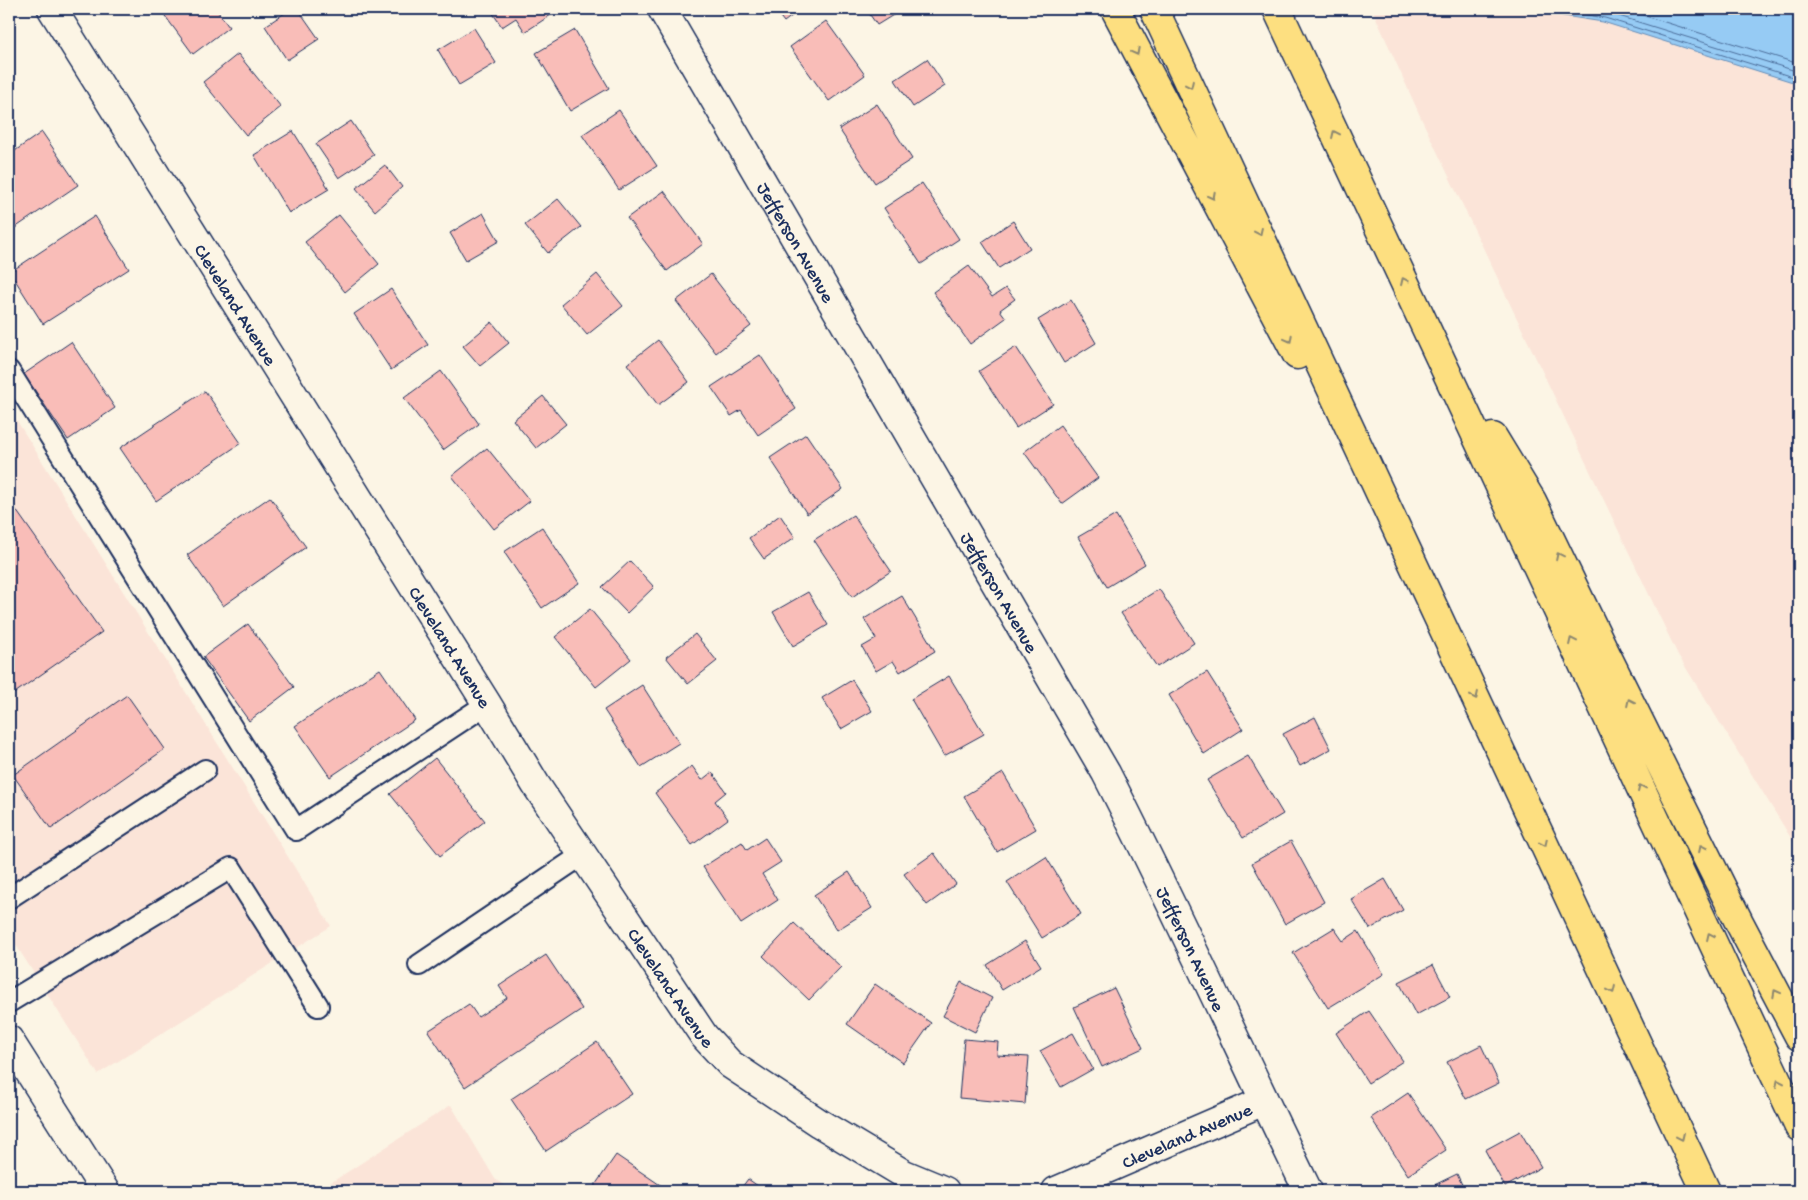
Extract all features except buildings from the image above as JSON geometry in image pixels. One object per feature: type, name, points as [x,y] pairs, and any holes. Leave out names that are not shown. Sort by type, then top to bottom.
[{"type":"highway","points":[[1114,9],[1454,652]]},
{"type":"highway","points":[[1154,9],[1706,1191]]},
{"type":"highway","points":[[1277,9],[1799,1127]]},
{"type":"highway","points":[[1424,325],[1532,501],[1726,895],[1799,1036]]},
{"type":"street","name":"Cleveland Avenue","points":[[52,9],[536,785],[704,1036],[730,1064],[844,1138],[904,1174],[944,1191]]},
{"type":"street","name":"Jefferson Avenue","points":[[662,9],[1106,773],[1146,851],[1308,1191]]},
{"type":"street","points":[[9,1040],[105,1191]]},
{"type":"street","name":"Cleveland Avenue","points":[[1056,1191],[1264,1101]]},
{"type":"lane","points":[[9,371],[296,830],[487,704]]},
{"type":"lane","points":[[9,898],[204,770]]},
{"type":"lane","points":[[419,965],[582,855]]},
{"type":"lane","points":[[9,1002],[231,868],[318,1006]]},
{"type":"shaded area","points":[[1372,9],[1799,9],[1799,851],[1678,655],[1421,118]]},
{"type":"shaded area","points":[[9,408],[331,926],[98,1074],[9,934]]},
{"type":"shaded area","points":[[451,1105],[495,1179],[512,1191],[318,1191]]},
{"type":"water","points":[[1519,9],[1799,9],[1799,84],[1603,22]]}]
